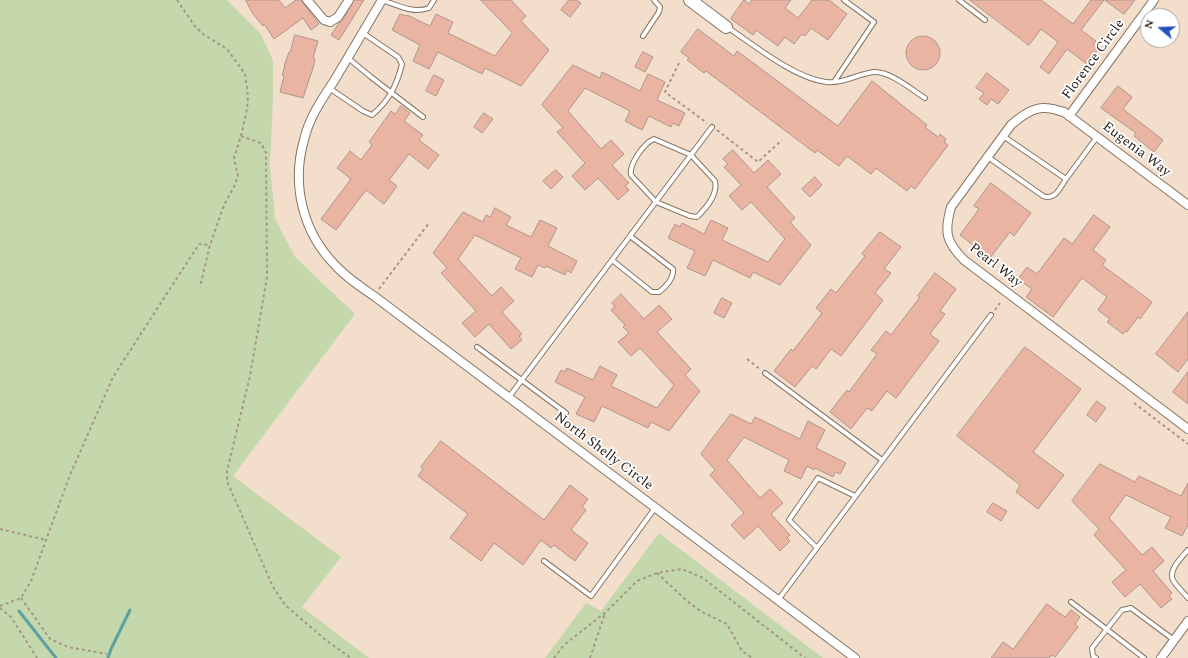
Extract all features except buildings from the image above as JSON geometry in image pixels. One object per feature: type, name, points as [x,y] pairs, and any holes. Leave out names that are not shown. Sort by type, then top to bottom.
[{"type":"street","points":[[307,0],[324,20],[330,22],[338,17],[349,0]]},
{"type":"street","name":"North Shelly Circle","points":[[382,0],[310,121],[304,139],[300,156],[298,177],[300,198],[309,225],[321,248],[336,266],[374,296],[855,658]]},
{"type":"street","points":[[690,0],[726,27]]},
{"type":"street","name":"Florence Circle","points":[[1069,116],[1154,0]]},
{"type":"street","name":"Pearl Way","points":[[1069,116],[1064,112],[1045,107],[1020,117],[1011,125],[951,207],[947,221],[947,230],[952,247],[974,268],[1188,429]]},
{"type":"street","name":"Eugenia Way","points":[[1069,116],[1188,205]]},
{"type":"street","points":[[1161,658],[1188,622]]},
{"type":"lane","points":[[382,0],[419,11],[429,8],[434,0]]},
{"type":"lane","points":[[643,36],[659,12],[660,7],[654,0]]},
{"type":"lane","points":[[834,82],[874,22],[844,0]]},
{"type":"lane","points":[[959,0],[985,20]]},
{"type":"lane","points":[[726,27],[784,65],[810,78],[826,82],[841,82],[875,72],[888,74],[925,98]]},
{"type":"lane","points":[[329,88],[363,111],[372,115],[384,106],[398,79],[402,64],[398,57],[362,33]]},
{"type":"lane","points":[[347,57],[423,117]]},
{"type":"lane","points":[[509,398],[712,127]]},
{"type":"lane","points":[[1004,136],[1066,180]]},
{"type":"lane","points":[[988,157],[1047,198],[1052,197],[1066,180],[1097,137]]},
{"type":"lane","points":[[654,139],[691,155],[716,183],[714,194],[697,217],[656,202],[631,175],[631,170],[636,157],[646,145],[654,139]]},
{"type":"lane","points":[[612,260],[652,292],[658,292],[670,281],[673,269],[630,236]]},
{"type":"lane","points":[[778,600],[991,315]]},
{"type":"lane","points":[[477,347],[566,413]]},
{"type":"lane","points":[[765,373],[882,460]]},
{"type":"lane","points":[[817,548],[789,520],[818,478],[855,496]]},
{"type":"lane","points":[[544,561],[591,596],[656,508]]},
{"type":"lane","points":[[1188,550],[1174,567],[1172,574],[1173,580],[1188,598]]},
{"type":"lane","points":[[1071,602],[1144,658]]},
{"type":"lane","points":[[1096,658],[1093,656],[1092,648],[1122,610],[1131,608],[1174,640]]},
{"type":"path","points":[[177,0],[194,25],[203,34],[227,49],[245,74],[248,96],[247,109],[241,136],[234,158],[238,176],[235,185],[224,205],[210,245],[200,287]]},
{"type":"path","points":[[241,136],[261,143],[266,153],[266,277],[250,376],[227,472],[227,481],[273,587],[284,605],[327,641],[351,658]]},
{"type":"path","points":[[374,296],[429,222]]},
{"type":"path","points":[[37,658],[11,617],[0,607],[21,598],[31,581],[70,475],[113,378],[199,244],[210,245]]},
{"type":"path","points":[[747,360],[765,373]]},
{"type":"path","points":[[1134,403],[1188,444]]},
{"type":"path","points":[[0,529],[46,540]]},
{"type":"path","points":[[554,658],[564,645],[606,612],[637,582],[657,573],[682,569],[703,578],[805,658]]},
{"type":"path","points":[[657,573],[687,601],[702,612],[727,624],[742,651],[752,658]]},
{"type":"path","points":[[21,598],[50,639],[68,646],[107,654]]},
{"type":"path","points":[[590,658],[606,612]]},
{"type":"green space","points":[[0,0],[227,0],[260,33],[273,60],[270,166],[275,218],[295,257],[355,314],[233,476],[341,557],[302,607],[369,658],[0,658]]},
{"type":"green space","points":[[659,533],[823,658],[545,658],[586,603],[601,611]]},
{"type":"waterway","points":[[108,658],[130,610]]},
{"type":"waterway","points":[[19,611],[56,658]]}]
